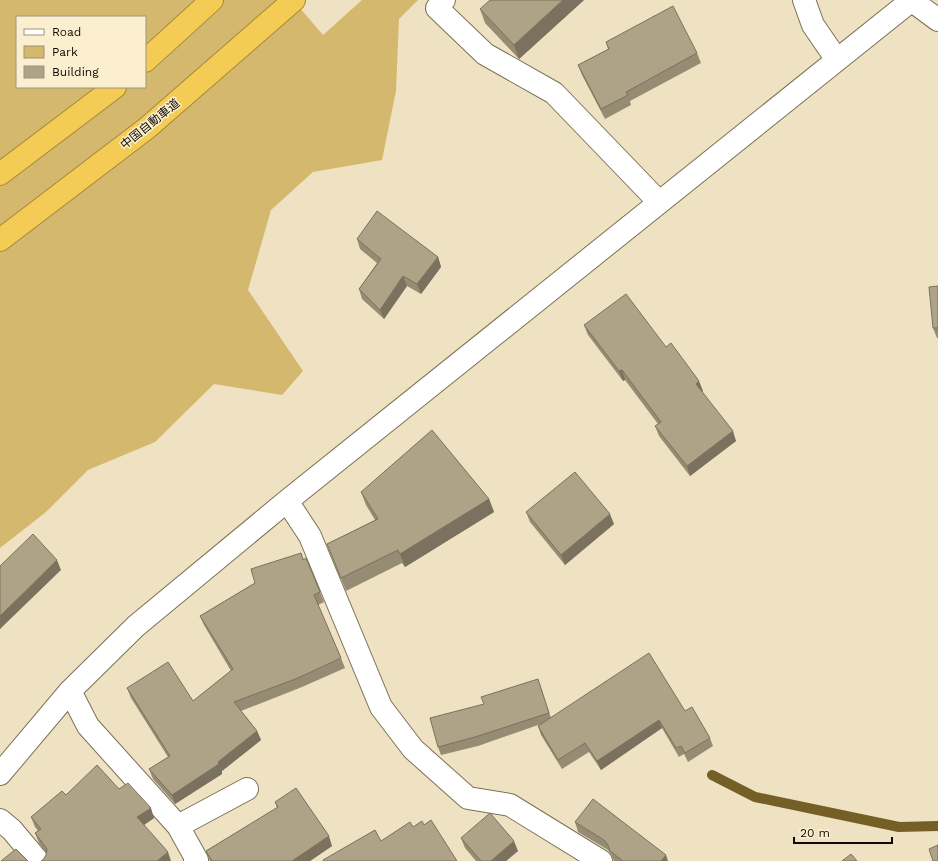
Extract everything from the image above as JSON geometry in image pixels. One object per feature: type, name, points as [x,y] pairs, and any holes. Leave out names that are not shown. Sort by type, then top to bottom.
[{"type":"highway","points":[[146,59],[212,0]]},
{"type":"highway","name":"中国自動車道","points":[[0,240],[147,128],[294,0]]},
{"type":"highway","points":[[0,174],[115,88]]},
{"type":"street","points":[[444,0],[437,8],[485,54],[554,93],[659,202]]},
{"type":"street","points":[[804,0],[813,25],[837,60]]},
{"type":"street","points":[[0,774],[70,691],[136,626],[287,501],[911,0],[938,20]]},
{"type":"street","points":[[287,501],[310,536],[381,707],[413,749],[468,798],[510,805],[601,861]]},
{"type":"street","points":[[70,691],[88,726],[178,826],[197,860],[196,861]]},
{"type":"street","points":[[178,826],[247,789]]},
{"type":"street","points":[[0,820],[12,830],[38,861]]},
{"type":"green space","points":[[0,0],[293,0],[323,35],[362,0],[418,0],[399,19],[396,91],[382,160],[313,172],[271,210],[248,290],[303,371],[282,395],[214,384],[155,442],[88,470],[46,512],[0,548]]},
{"type":"building","points":[[490,0],[563,0],[514,45],[480,9]]},
{"type":"building","points":[[673,6],[697,53],[626,92],[628,95],[601,109],[578,65],[609,49],[606,42]]},
{"type":"building","points":[[377,211],[438,257],[417,284],[403,276],[380,310],[359,289],[381,259],[357,239]]},
{"type":"building","points":[[938,286],[938,328],[933,328],[929,287]]},
{"type":"building","points":[[626,294],[666,347],[671,343],[699,381],[696,384],[733,431],[687,466],[655,426],[661,422],[622,370],[619,371],[584,325]]},
{"type":"building","points":[[432,430],[489,499],[400,554],[398,550],[341,578],[327,544],[378,519],[361,492]]},
{"type":"building","points":[[575,472],[610,514],[561,555],[526,512]]},
{"type":"building","points":[[33,534],[57,560],[0,616],[0,566]]},
{"type":"building","points":[[301,553],[303,560],[306,558],[320,592],[314,595],[341,658],[298,678],[234,702],[257,731],[218,762],[219,764],[172,795],[149,769],[170,756],[127,688],[168,662],[193,701],[233,669],[200,616],[255,583],[251,569]]},
{"type":"building","points":[[649,653],[685,711],[692,707],[710,738],[685,753],[681,746],[676,748],[659,720],[597,761],[585,743],[558,760],[538,726]]},
{"type":"building","points":[[538,679],[549,713],[475,737],[438,747],[430,718],[484,704],[481,697]]},
{"type":"building","points":[[97,765],[119,789],[128,783],[151,808],[137,817],[168,852],[157,861],[41,861],[46,855],[47,849],[35,833],[41,829],[31,817],[62,791],[66,795]]},
{"type":"building","points":[[296,788],[329,836],[292,861],[212,861],[206,851],[278,807],[275,802]]},
{"type":"building","points":[[593,799],[666,855],[661,861],[623,861],[610,851],[604,840],[575,822]]},
{"type":"building","points":[[490,813],[514,841],[491,861],[481,861],[461,838]]},
{"type":"building","points":[[431,820],[457,861],[323,861],[375,830],[381,841],[410,822],[413,827],[422,821],[424,825]]},
{"type":"building","points":[[938,845],[938,861],[933,861],[929,849]]},
{"type":"building","points":[[16,849],[28,861],[1,861]]},
{"type":"building","points":[[851,854],[857,861],[842,861]]},
{"type":"waterway","points":[[712,775],[755,797],[899,827],[938,826]]}]
